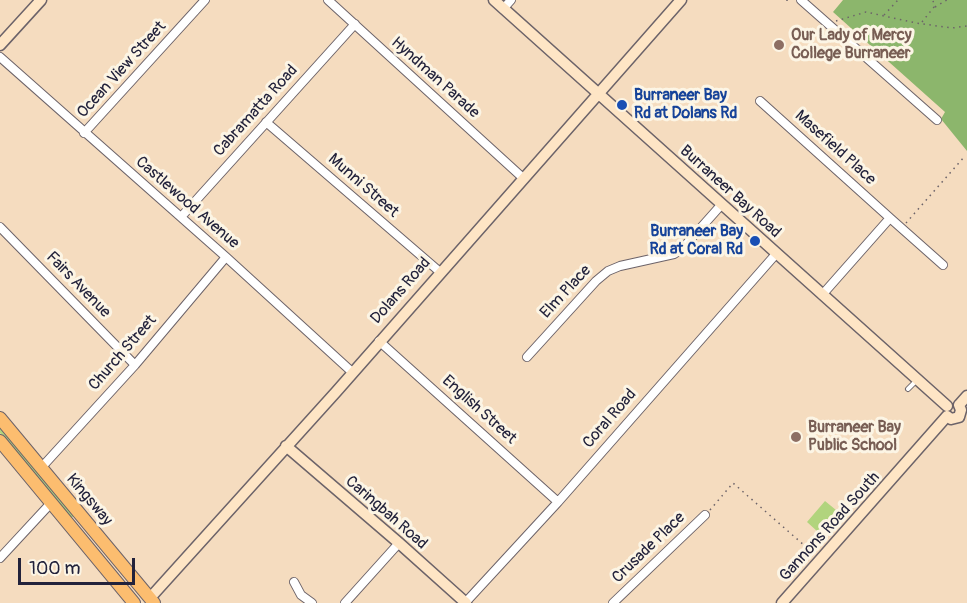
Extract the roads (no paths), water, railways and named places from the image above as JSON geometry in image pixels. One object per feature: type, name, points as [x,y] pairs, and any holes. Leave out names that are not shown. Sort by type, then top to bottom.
[{"type":"main road","name":"Kingsway","points":[[0,418],[149,601]]},
{"type":"main road","name":"Kingsway","points":[[0,441],[134,603]]},
{"type":"street","points":[[0,45],[41,0]]},
{"type":"street","name":"Ocean View Street","points":[[84,133],[205,0]]},
{"type":"street","name":"Hyndman Parade","points":[[327,0],[523,178]]},
{"type":"street","name":"Burraneer Bay Road","points":[[494,0],[507,4],[598,94],[917,379],[947,411]]},
{"type":"street","name":"Dolans Road","points":[[149,601],[681,0]]},
{"type":"street","points":[[801,0],[937,120]]},
{"type":"street","name":"Cabramatta Road","points":[[181,217],[355,24]]},
{"type":"street","name":"Castlewood Avenue","points":[[0,57],[352,372]]},
{"type":"street","name":"Masefield Place","points":[[760,101],[943,265]]},
{"type":"street","name":"Munni Street","points":[[266,122],[440,272]]},
{"type":"street","name":"Elm Place","points":[[527,357],[596,281],[608,271],[620,266],[674,254],[682,249],[722,204]]},
{"type":"street","points":[[822,295],[890,218]]},
{"type":"street","name":"Fairs Avenue","points":[[0,227],[135,365]]},
{"type":"street","name":"Coral Road","points":[[465,603],[776,254]]},
{"type":"street","name":"Church Street","points":[[41,468],[135,365],[226,257]]},
{"type":"street","name":"English Street","points":[[379,341],[558,501]]},
{"type":"street","points":[[959,405],[967,396]]},
{"type":"street","points":[[951,403],[959,405],[963,421],[954,419],[947,411],[951,403]]},
{"type":"street","name":"Gannons Road South","points":[[783,603],[947,411]]},
{"type":"street","name":"Caringbah Road","points":[[286,446],[465,603]]},
{"type":"street","points":[[0,558],[51,503]]},
{"type":"street","name":"Crusade Place","points":[[613,603],[705,515]]},
{"type":"street","points":[[345,603],[399,543]]},
{"type":"street","points":[[294,582],[301,595],[312,603]]},
{"type":"lane","points":[[908,389],[917,379]]},
{"type":"place","name":"Our Lady of Mercy College Burraneer","points":[[779,45]]},
{"type":"place","name":"Burraneer Bay Rd at Dolans Rd","points":[[622,105]]},
{"type":"place","name":"Burraneer Bay Rd at Coral Rd","points":[[755,241]]},
{"type":"place","name":"Burraneer Bay Public School","points":[[796,437]]}]
